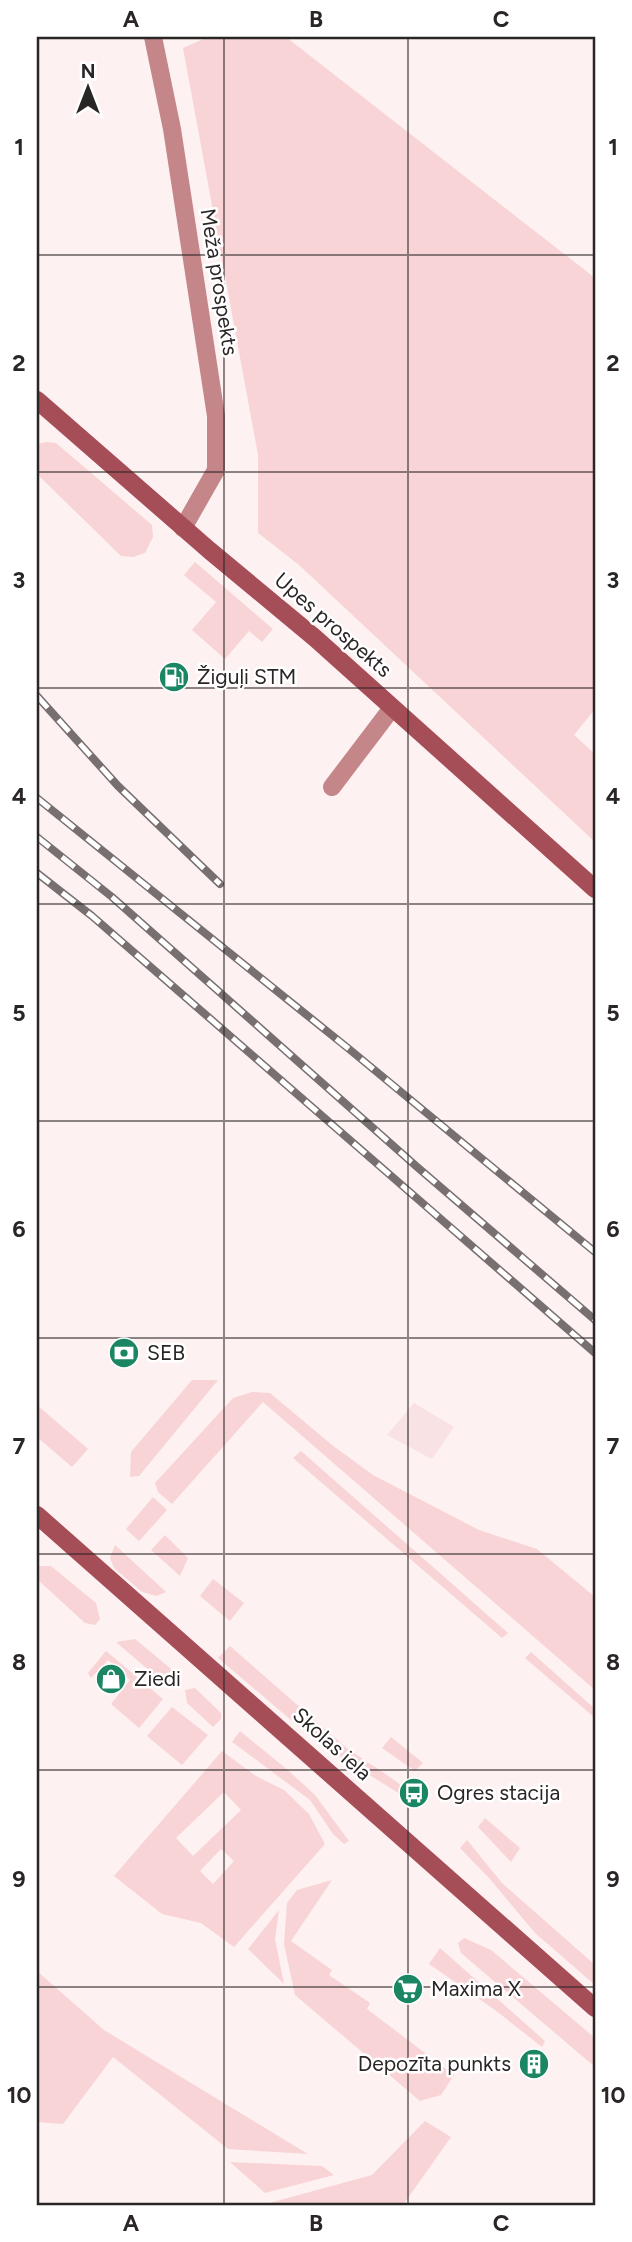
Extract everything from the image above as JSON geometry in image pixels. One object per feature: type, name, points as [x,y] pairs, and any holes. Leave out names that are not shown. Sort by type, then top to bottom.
[{"type":"main road","name":"Upes prospekts","points":[[37,400],[183,528],[315,638],[595,889]]},
{"type":"main road","name":"Skolas iela","points":[[37,1515],[595,2008]]},
{"type":"street","name":"Meža prospekts","points":[[153,37],[172,129],[216,416],[216,470],[183,528]]},
{"type":"street","points":[[332,787],[392,708]]},
{"type":"shaded area","points":[[208,37],[286,37],[595,278],[595,709],[574,735],[595,754],[595,842],[299,565],[258,533],[258,455],[183,48]]},
{"type":"shaded area","points":[[56,443],[152,525],[153,537],[145,553],[133,557],[121,556],[37,474],[37,444]]},
{"type":"shaded area","points":[[195,562],[273,629],[262,642],[249,631],[225,659],[192,630],[216,602],[184,575]]},
{"type":"shaded area","points":[[192,1380],[218,1380],[139,1476],[130,1477],[131,1452]]},
{"type":"shaded area","points":[[252,1392],[270,1393],[373,1475],[479,1530],[537,1549],[595,1597],[595,1690],[263,1402],[172,1504],[158,1492],[155,1483],[233,1398]]},
{"type":"shaded area","points":[[414,1403],[454,1427],[432,1459],[387,1435]]},
{"type":"shaded area","points":[[37,1405],[88,1449],[72,1467],[37,1437]]},
{"type":"shaded area","points":[[301,1451],[508,1633],[502,1638],[293,1458]]},
{"type":"shaded area","points":[[153,1497],[167,1510],[139,1541],[126,1529]]},
{"type":"shaded area","points":[[165,1535],[188,1558],[180,1576],[151,1550]]},
{"type":"shaded area","points":[[115,1545],[166,1592],[157,1596],[142,1592],[114,1568],[110,1558]]},
{"type":"shaded area","points":[[37,1566],[51,1566],[96,1603],[100,1619],[95,1625],[85,1623],[37,1579]]},
{"type":"shaded area","points":[[213,1579],[244,1603],[230,1621],[200,1596]]},
{"type":"shaded area","points":[[135,1639],[176,1673],[166,1685],[116,1642]]},
{"type":"shaded area","points":[[230,1646],[342,1744],[403,1787],[400,1794],[318,1743],[218,1658]]},
{"type":"shaded area","points":[[106,1651],[163,1699],[139,1728],[111,1704],[130,1680],[108,1660],[91,1678],[88,1673]]},
{"type":"shaded area","points":[[531,1652],[595,1709],[595,1718],[525,1658]]},
{"type":"shaded area","points":[[195,1688],[221,1713],[221,1719],[213,1727],[187,1703],[185,1690]]},
{"type":"shaded area","points":[[172,1707],[208,1735],[182,1765],[147,1736]]},
{"type":"shaded area","points":[[240,1731],[315,1795],[349,1841],[344,1844],[333,1834],[310,1800],[232,1742]]},
{"type":"shaded area","points":[[391,1737],[423,1763],[415,1771],[382,1748]]},
{"type":"shaded area","points":[[222,1751],[256,1776],[284,1790],[309,1814],[325,1844],[234,1947],[201,1923],[162,1914],[114,1876]],"holes":[[[224,1792],[241,1810],[193,1856],[176,1838]],[[221,1849],[234,1861],[213,1884],[200,1871]]]},
{"type":"shaded area","points":[[485,1818],[520,1848],[511,1862],[478,1827]]},
{"type":"shaded area","points":[[467,1840],[502,1883],[595,1965],[595,1985],[535,1933],[460,1848]]},
{"type":"shaded area","points":[[332,1880],[291,1941],[332,1970],[329,1975],[370,2003],[367,2009],[454,2075],[441,2095],[420,2101],[295,1995],[284,1944],[287,1903],[297,1890]]},
{"type":"shaded area","points":[[279,1910],[275,1939],[284,1984],[248,1949]]},
{"type":"shaded area","points":[[464,1938],[491,1950],[595,2038],[595,2067],[461,1953],[458,1943]]},
{"type":"shaded area","points":[[440,1948],[545,2041],[542,2047],[429,1964]]},
{"type":"shaded area","points":[[37,1971],[104,2030],[308,2154],[228,2149],[113,2057],[63,2124],[37,2122]]},
{"type":"shaded area","points":[[425,2121],[451,2137],[403,2205],[262,2205],[372,2175]]},
{"type":"shaded area","points":[[230,2162],[322,2166],[334,2175],[265,2193]]},
{"type":"railway","points":[[37,696],[118,786],[220,884]]},
{"type":"railway","points":[[37,798],[349,1049],[595,1252]]},
{"type":"railway","points":[[37,837],[112,897],[595,1320]]},
{"type":"railway","points":[[37,873],[92,916],[595,1353]]},
{"type":"place","name":"Žiguļi STM","points":[[174,677]]},
{"type":"place","name":"SEB","points":[[124,1353]]},
{"type":"place","name":"Ziedi","points":[[111,1679]]},
{"type":"place","name":"Ogres stacija","points":[[414,1793]]},
{"type":"place","name":"Maxima X","points":[[408,1989]]},
{"type":"place","name":"Depozīta punkts","points":[[534,2064]]}]
